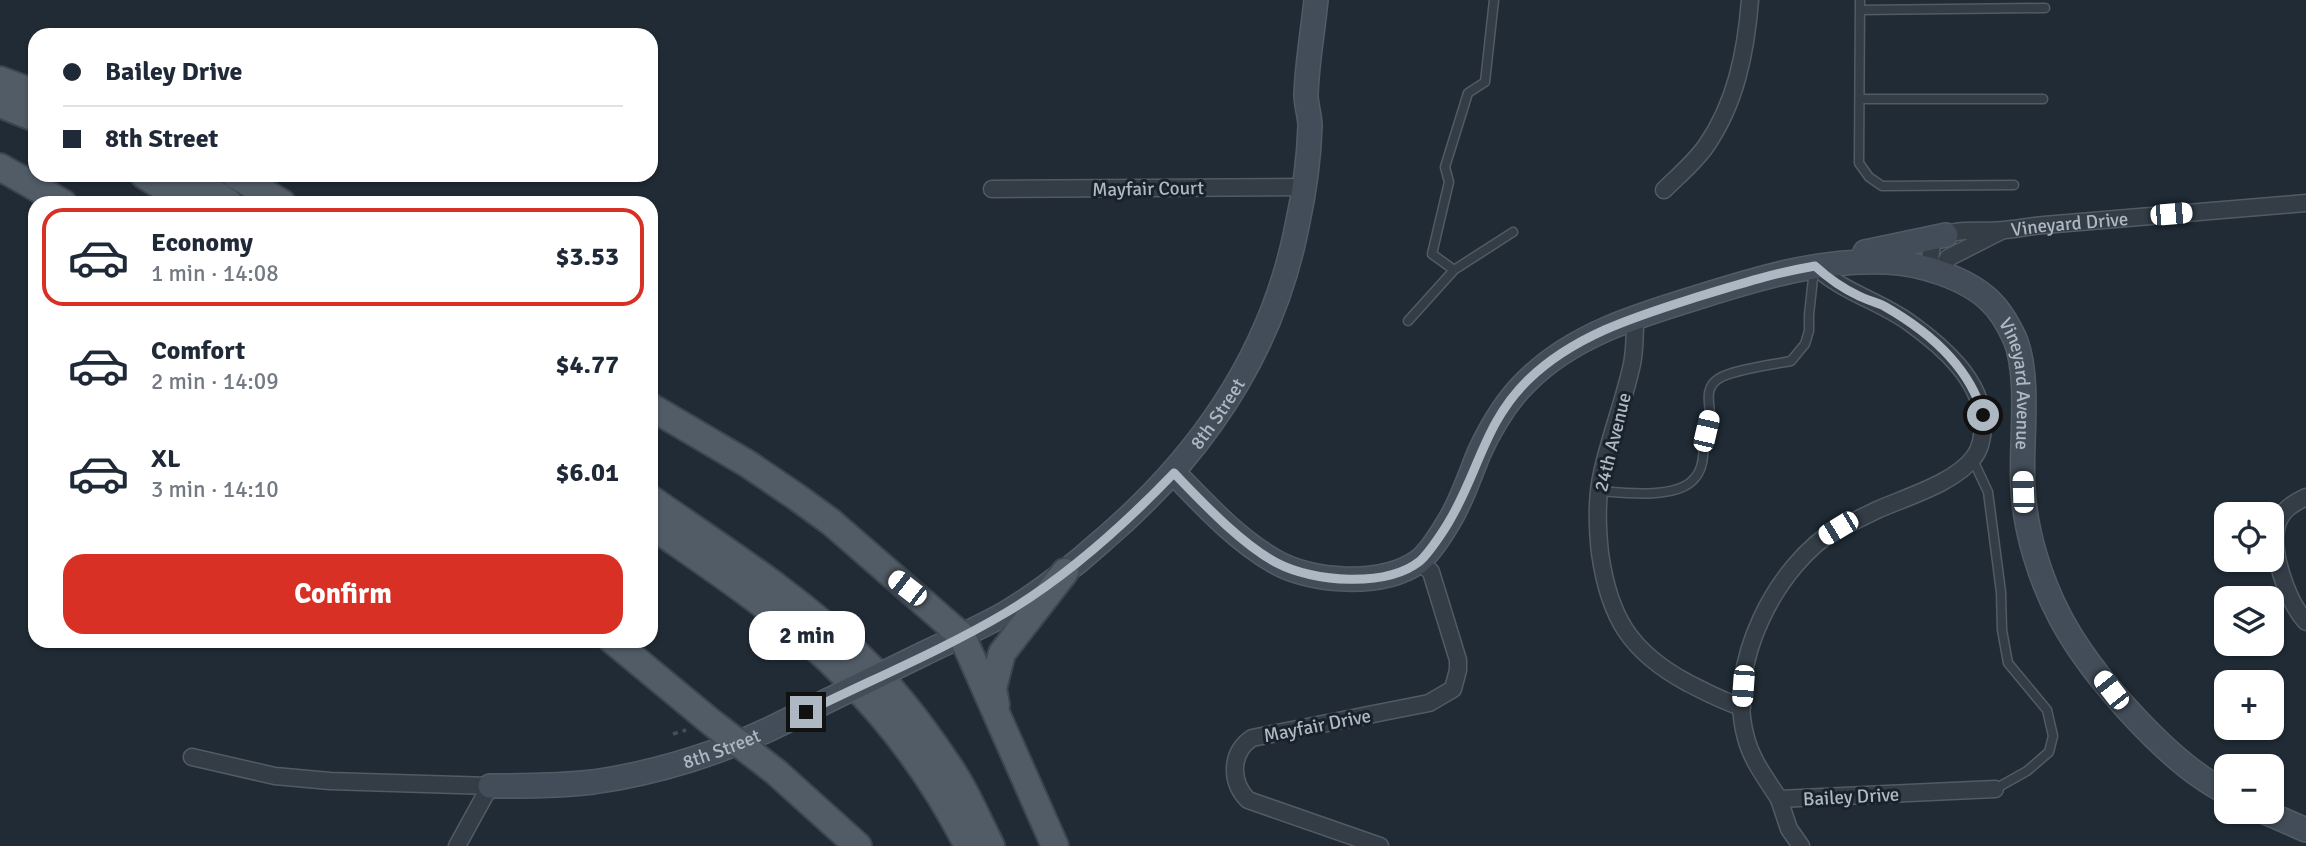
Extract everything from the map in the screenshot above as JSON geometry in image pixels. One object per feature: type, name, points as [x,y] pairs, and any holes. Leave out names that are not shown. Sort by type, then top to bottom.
[{"type":"main road","points":[[0,62],[28,72]]},
{"type":"main road","points":[[0,80],[28,90]]},
{"type":"main road","points":[[0,104],[28,115]]},
{"type":"main road","points":[[0,167],[50,196]]},
{"type":"main road","points":[[155,182],[177,196]]},
{"type":"main road","points":[[199,182],[219,196]]},
{"type":"main road","points":[[247,182],[270,196]]},
{"type":"main road","points":[[658,411],[748,464],[820,514],[962,636],[1055,846]]},
{"type":"main road","points":[[658,504],[761,575],[819,620],[864,660],[907,710],[947,763],[991,846]]},
{"type":"main road","points":[[658,531],[748,594],[842,672],[887,722],[919,766],[968,846]]},
{"type":"main road","points":[[998,717],[993,688],[1002,653],[1065,572]]},
{"type":"main road","points":[[622,648],[776,772],[859,846]]},
{"type":"street","name":"8th Street","points":[[192,757],[275,776],[330,782],[491,786],[594,782],[663,767],[738,743],[1007,612],[1065,572],[1138,510],[1174,473],[1217,419],[1252,356],[1282,285],[1297,228],[1310,125],[1306,97],[1316,0]]},
{"type":"street","points":[[1664,190],[1705,147],[1726,112],[1738,77],[1748,31],[1750,0]]},
{"type":"street","name":"Mayfair Court","points":[[992,189],[1304,187]]},
{"type":"street","name":"Vineyard Drive","points":[[1946,235],[1980,229],[2001,231],[2044,225],[2306,204]]},
{"type":"street","name":"Vineyard Drive","points":[[1935,272],[1948,258],[2001,231]]},
{"type":"street","points":[[1174,473],[1252,546],[1296,572],[1311,576],[1354,579],[1378,577],[1399,571],[1420,561],[1450,521],[1479,454],[1508,401],[1528,379],[1572,345],[1635,316],[1772,274],[1850,262],[1892,262],[1935,272],[1932,243],[1946,235]]},
{"type":"street","points":[[1815,266],[1857,253],[1946,235]]},
{"type":"street","points":[[1815,266],[1841,287],[1881,305],[1909,322],[1945,351],[1959,367],[1978,396],[1983,415],[1984,436],[1972,459]]},
{"type":"street","name":"Vineyard Avenue","points":[[1935,272],[1979,291],[1993,303],[2015,339],[2021,359],[2023,392],[2023,492],[2038,563],[2059,615],[2104,680],[2155,738],[2192,771],[2214,785]]},
{"type":"street","name":"24th Avenue","points":[[1635,316],[1632,363],[1601,475],[1597,509],[1603,572],[1612,605],[1625,631],[1640,650],[1666,671],[1714,698],[1742,707]]},
{"type":"street","name":"Bailey Drive","points":[[1972,459],[1953,476],[1821,538],[1776,590],[1759,623],[1746,666],[1742,707],[1746,738],[1753,756],[1779,799],[1994,789]]},
{"type":"street","points":[[2306,497],[2288,506],[2278,522],[2275,540],[2278,566],[2288,591],[2306,622]]},
{"type":"street","name":"Mayfair Drive","points":[[1380,846],[1248,800],[1239,792],[1235,765],[1243,744],[1252,738],[1429,703],[1453,689],[1458,660],[1431,572],[1420,561]]},
{"type":"street","points":[[457,846],[491,786]]},
{"type":"street","points":[[1779,799],[1789,829],[1801,846]]},
{"type":"street","points":[[2284,820],[2306,830]]},
{"type":"lane","points":[[1454,270],[1432,254],[1449,182],[1445,167],[1456,130],[1468,93],[1485,82],[1494,0]]},
{"type":"lane","points":[[1860,0],[1859,163],[1869,177],[1882,186],[2014,185]]},
{"type":"lane","points":[[1860,10],[2045,8]]},
{"type":"lane","points":[[1860,99],[2043,99]]},
{"type":"lane","points":[[1408,321],[1454,270],[1513,232]]},
{"type":"lane","points":[[1599,491],[1664,492],[1683,489],[1695,480],[1704,457],[1710,415],[1707,401],[1709,391],[1718,379],[1791,360],[1799,353],[1809,331],[1815,266]]},
{"type":"lane","points":[[1972,459],[1988,492],[2001,592],[2002,630],[2008,663],[2047,710],[2053,736],[2049,752],[2026,771],[1994,789]]},
{"type":"route","points":[[806,712],[1007,612],[1089,553],[1138,510],[1174,473],[1252,546],[1296,572],[1311,576],[1354,579],[1378,577],[1399,571],[1420,561],[1450,521],[1489,433],[1508,401],[1528,379],[1572,345],[1635,316],[1772,274],[1815,266],[1841,287],[1881,305],[1909,322],[1945,351],[1959,367],[1978,396],[1983,415]]}]
